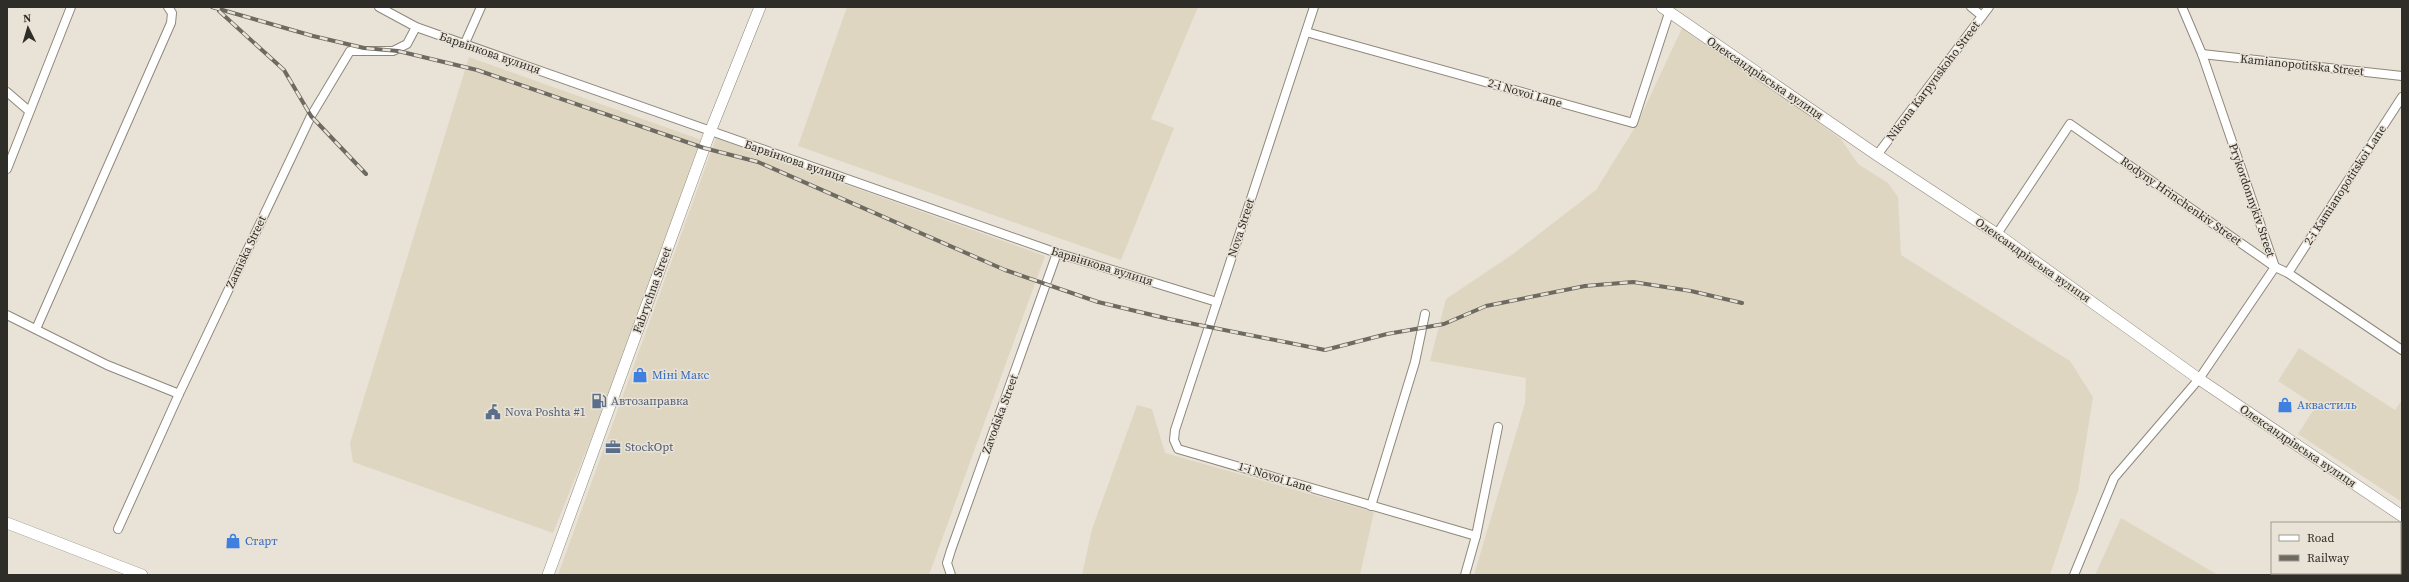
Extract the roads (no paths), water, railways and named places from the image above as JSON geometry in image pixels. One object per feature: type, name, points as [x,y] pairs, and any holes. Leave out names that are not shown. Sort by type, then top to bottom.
[{"type":"main road","name":"Fabrychna Street","points":[[548,575],[710,132],[760,7]]},
{"type":"main road","name":"Олександрівська вулиця","points":[[1665,10],[1877,155],[1997,234],[2199,379],[2402,516]]},
{"type":"main road","points":[[7,523],[142,575]]},
{"type":"street","points":[[7,168],[71,7]]},
{"type":"street","points":[[36,329],[171,23],[172,13],[168,7]]},
{"type":"street","name":"Барвінкова вулиця","points":[[379,7],[416,27],[465,43],[710,132],[1057,253],[1216,302]]},
{"type":"street","points":[[465,43],[481,7]]},
{"type":"street","name":"Nova Street","points":[[1178,449],[1174,440],[1175,430],[1314,7]]},
{"type":"street","points":[[1971,7],[1982,16]]},
{"type":"street","name":"Nikona Karpynskoho Street","points":[[1877,155],[1989,7]]},
{"type":"street","name":"Prykordonnykiv Street","points":[[2074,575],[2114,478],[2199,379],[2275,267],[2202,54],[2182,7]]},
{"type":"street","name":"2-i Novoi Lane","points":[[1306,32],[1633,123],[1665,10]]},
{"type":"street","name":"Zamiska Street","points":[[118,528],[179,394],[311,116],[350,51],[393,51],[407,44],[416,27]]},
{"type":"street","name":"Kamianopotitska Street","points":[[2202,54],[2402,76]]},
{"type":"street","points":[[7,92],[29,111]]},
{"type":"street","name":"2-i Kamianopotitskoi Lane","points":[[2288,273],[2402,97]]},
{"type":"street","name":"Rodyny Hrinchenkiv Street","points":[[1997,234],[2070,124],[2275,267],[2288,273],[2401,347]]},
{"type":"street","name":"Zavodska Street","points":[[950,575],[947,563],[951,550],[1057,253]]},
{"type":"street","points":[[1371,506],[1415,362],[1425,314]]},
{"type":"street","points":[[7,315],[107,365],[179,394]]},
{"type":"street","points":[[1465,575],[1476,536],[1498,427]]},
{"type":"street","name":"1-i Novoi Lane","points":[[1178,449],[1476,536]]},
{"type":"railway","points":[[212,7],[313,36],[364,48],[398,51],[477,70],[704,148],[758,162],[1005,270],[1098,302],[1169,319],[1325,350],[1387,334],[1444,324],[1486,306],[1585,286],[1633,282],[1691,291],[1742,303]]},
{"type":"railway","points":[[219,11],[284,70],[311,116],[366,174]]},
{"type":"place","name":"Міні Макс","points":[[640,375]]},
{"type":"place","name":"Автозаправка","points":[[599,401]]},
{"type":"place","name":"Аквастиль","points":[[2285,405]]},
{"type":"place","name":"Nova Poshta #1","points":[[493,412]]},
{"type":"place","name":"StockOpt","points":[[613,447]]},
{"type":"place","name":"Старт","points":[[233,541]]}]
